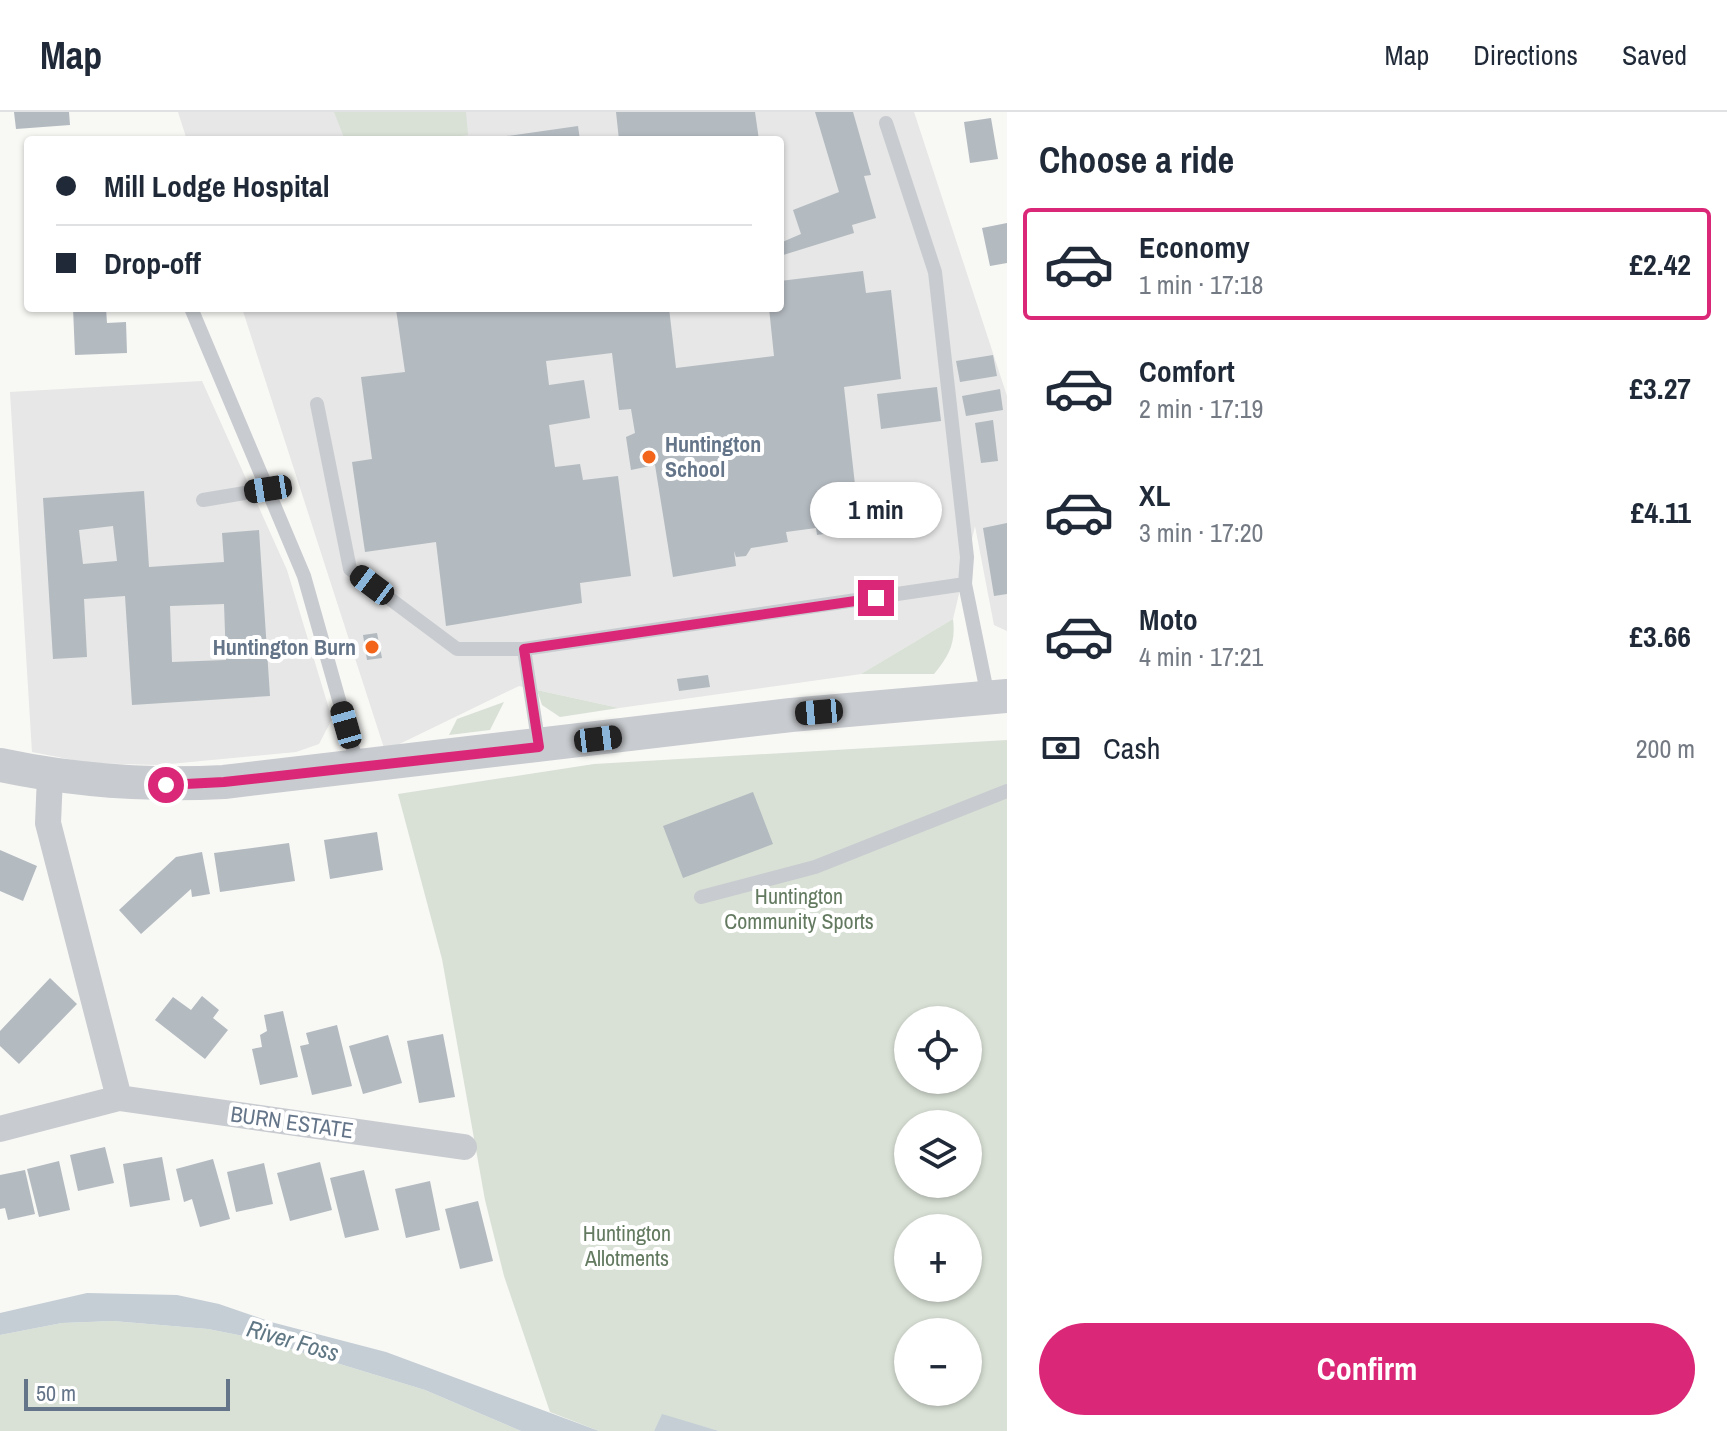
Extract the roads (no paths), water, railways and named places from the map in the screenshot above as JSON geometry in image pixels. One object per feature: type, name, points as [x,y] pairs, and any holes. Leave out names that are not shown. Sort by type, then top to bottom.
[{"type":"street","points":[[0,765],[50,776],[166,785],[539,747],[791,715],[997,696]]},
{"type":"street","points":[[50,776],[48,823],[119,1098]]},
{"type":"street","name":"BURN ESTATE","points":[[0,1129],[119,1098],[464,1147]]},
{"type":"lane","points":[[886,123],[935,272],[967,557],[965,584],[997,696]]},
{"type":"lane","points":[[193,312],[304,576],[358,767]]},
{"type":"lane","points":[[317,404],[350,569],[457,649],[524,649],[965,584]]},
{"type":"lane","points":[[203,500],[268,489]]},
{"type":"lane","points":[[524,649],[539,747]]},
{"type":"lane","points":[[701,897],[815,867],[1007,791]]},
{"type":"water","name":"River Foss","points":[[87,1293],[177,1295],[219,1304],[271,1322],[386,1352],[599,1431],[521,1431],[425,1390],[258,1339],[208,1329],[113,1321],[62,1323],[0,1335],[0,1313]]},
{"type":"water","points":[[662,1414],[719,1431],[654,1431]]},
{"type":"place","name":"Huntington School","points":[[649,457]]},
{"type":"place","name":"Huntington Burn","points":[[372,647]]},
{"type":"park label","name":"Huntington Community Sports","points":[[799,908]]},
{"type":"park label","name":"Huntington Allotments","points":[[627,1246]]}]
